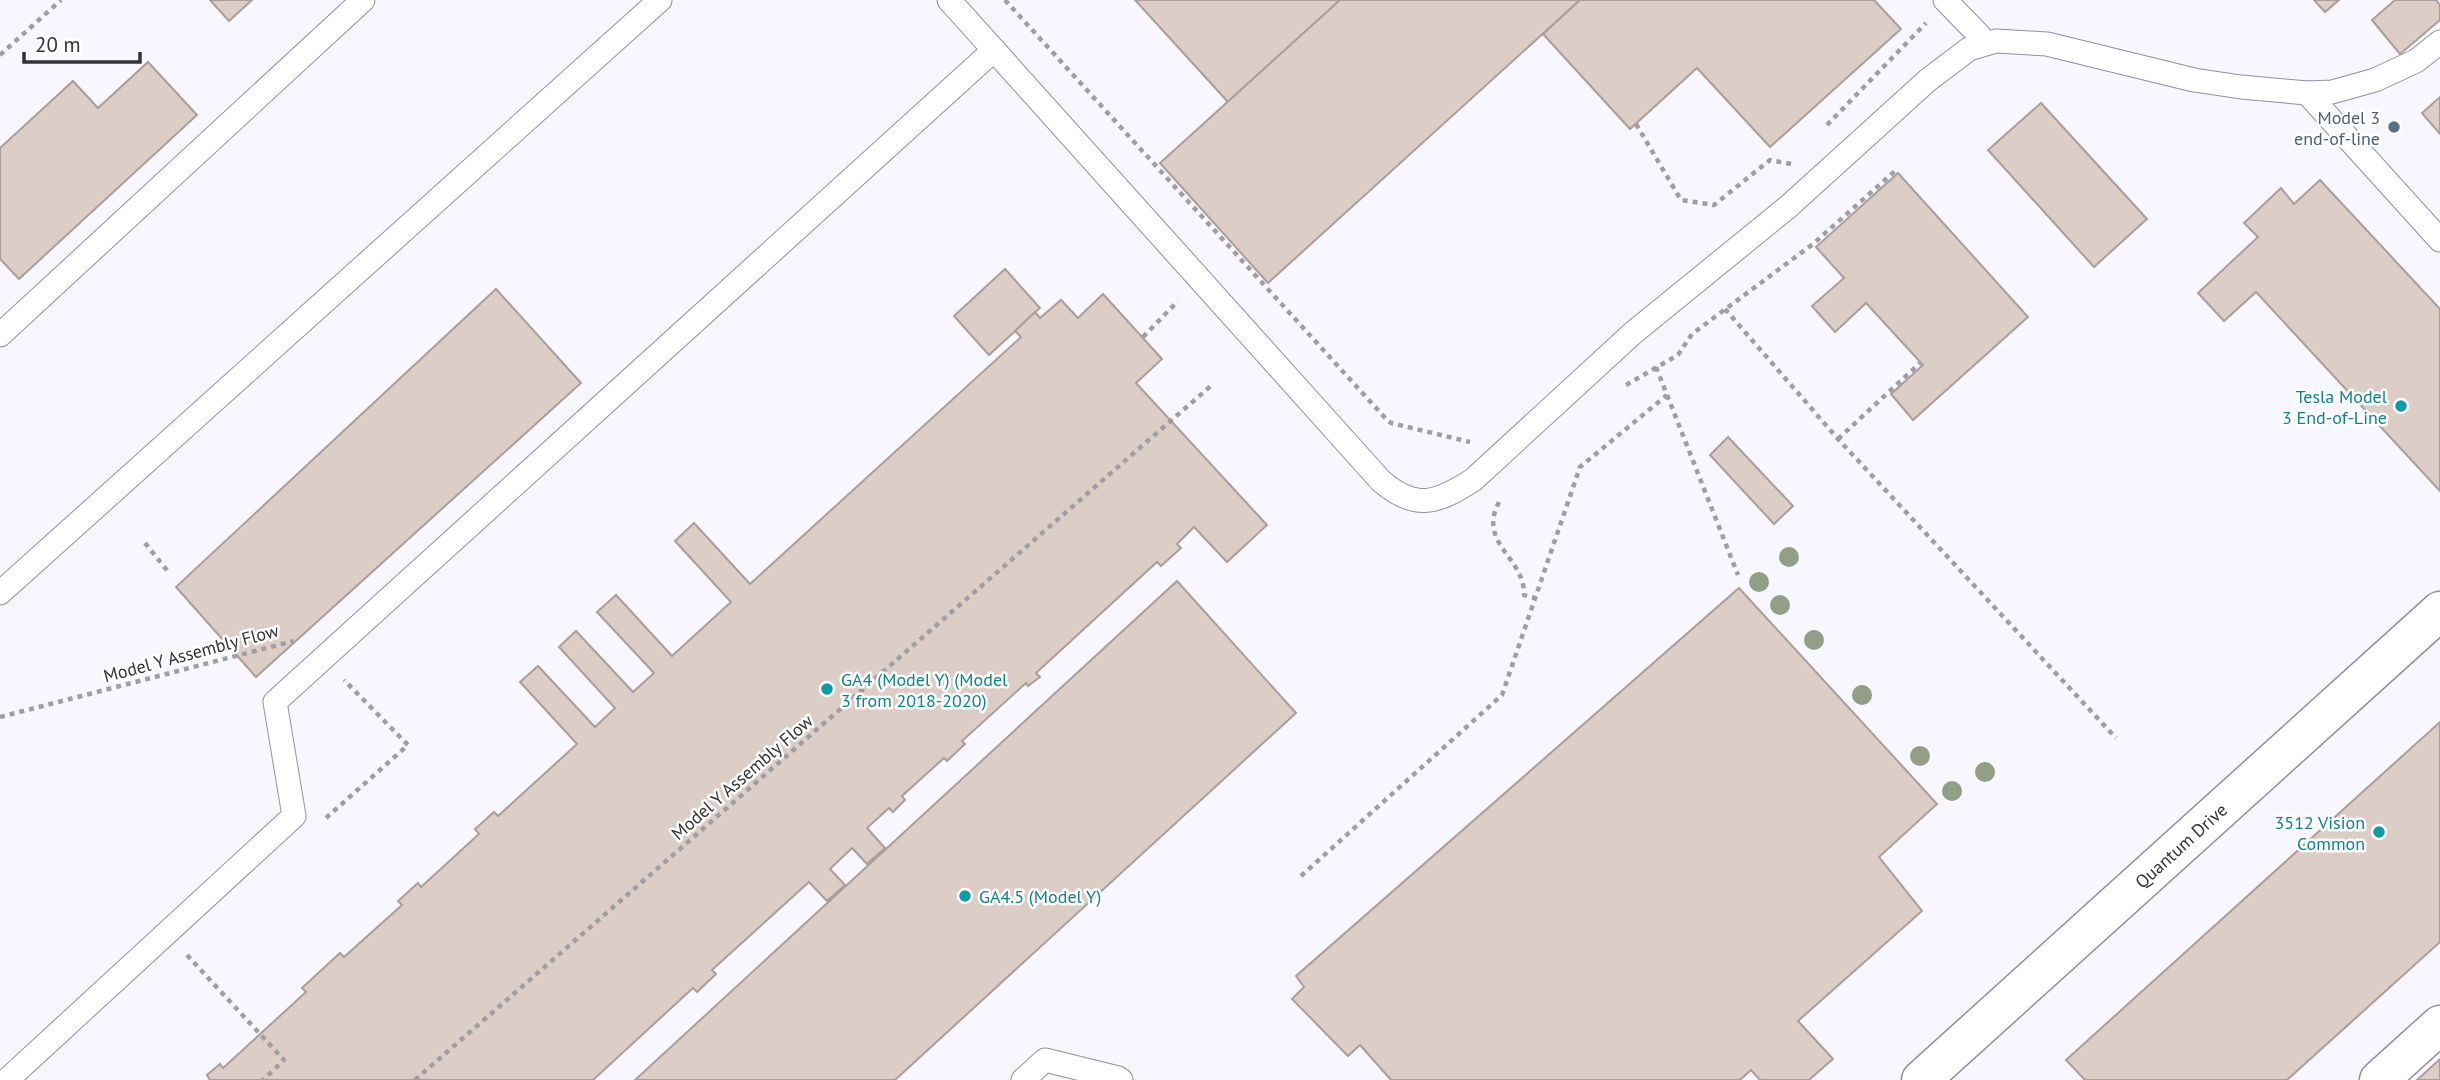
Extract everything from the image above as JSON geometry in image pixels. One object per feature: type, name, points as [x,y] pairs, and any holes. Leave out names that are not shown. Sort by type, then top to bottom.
[{"type":"street","name":"Quantum Drive","points":[[1921,1080],[2440,611]]},
{"type":"street","points":[[2379,1080],[2440,1024]]},
{"type":"lane","points":[[0,335],[363,0]]},
{"type":"lane","points":[[0,593],[660,0]]},
{"type":"lane","points":[[949,0],[1354,452],[1397,494],[1408,500],[1426,502],[1446,498],[1473,480],[1633,333],[1808,188],[1928,80],[1969,49],[1996,41],[2047,44],[2194,80],[2241,88],[2307,93],[2332,92],[2375,80],[2416,61],[2440,42]]},
{"type":"lane","points":[[1946,1],[1979,35],[1983,43]]},
{"type":"lane","points":[[7,1080],[294,816],[275,702],[994,50]]},
{"type":"lane","points":[[2307,93],[2440,240]]},
{"type":"lane","points":[[1023,1080],[1045,1060],[1121,1080]]},
{"type":"path","points":[[0,55],[61,0]]},
{"type":"path","points":[[1005,0],[1387,420],[1505,450]]},
{"type":"path","points":[[1818,135],[1946,1]]},
{"type":"path","points":[[1636,124],[1681,200],[1714,205],[1770,160],[1791,163],[1834,225]]},
{"type":"path","points":[[1619,389],[1678,355],[1692,334],[1813,244],[1895,171]]},
{"type":"path","points":[[1724,309],[1838,439],[2116,738]]},
{"type":"path","points":[[1838,439],[1920,363]]},
{"type":"path","points":[[1656,368],[1738,575]]},
{"type":"path","name":"Model Y Assembly Flow","points":[[415,1080],[1213,384]]},
{"type":"path","points":[[1301,876],[1502,695],[1580,467],[1667,396]]},
{"type":"path","points":[[1503,496],[1494,511],[1492,524],[1495,535],[1522,575],[1524,595],[1535,598]]},
{"type":"path","points":[[145,543],[170,574]]},
{"type":"path","name":"Model Y Assembly Flow","points":[[0,717],[304,638]]},
{"type":"path","points":[[325,819],[408,745],[342,677]]},
{"type":"path","points":[[181,948],[284,1060],[264,1080]]},
{"type":"building","points":[[210,0],[252,0],[229,21]]},
{"type":"building","points":[[1135,0],[1340,0],[1228,102]]},
{"type":"building","points":[[1340,0],[1580,0],[1268,283],[1160,163]]},
{"type":"building","points":[[1580,0],[1874,0],[1901,29],[1770,147],[1697,68],[1630,129],[1543,34]]},
{"type":"building","points":[[2314,0],[2339,0],[2325,12]]},
{"type":"building","points":[[2395,0],[2436,0],[2440,5],[2440,20],[2400,54],[2372,20]]},
{"type":"building","points":[[148,62],[197,115],[19,279],[0,259],[0,148],[73,81],[98,108]]},
{"type":"building","points":[[2440,97],[2440,134],[2422,113]]},
{"type":"building","points":[[2041,103],[2147,219],[2094,267],[1988,150]]},
{"type":"building","points":[[1898,173],[2028,317],[1913,420],[1891,394],[1923,365],[1866,303],[1835,332],[1812,306],[1844,278],[1816,247]]},
{"type":"building","name":"Tesla Model 3 End-of-Line","points":[[2320,180],[2440,309],[2440,491],[2256,292],[2224,321],[2198,293],[2258,237],[2244,223],[2281,188],[2294,204]]},
{"type":"building","points":[[1005,269],[1040,308],[989,355],[954,316]]},
{"type":"building","points":[[496,289],[581,383],[256,677],[176,587]]},
{"type":"building","name":"GA4 (Model Y) (Model 3 from 2018-2020)","points":[[1103,294],[1162,359],[1136,383],[1267,525],[1227,562],[1194,527],[1177,544],[1181,548],[1161,566],[1157,562],[1036,673],[1040,677],[1028,686],[1026,683],[962,741],[965,744],[947,761],[944,758],[902,796],[905,800],[893,812],[889,808],[867,828],[885,848],[867,864],[852,848],[830,869],[845,885],[827,901],[809,882],[712,970],[716,974],[697,992],[693,988],[593,1080],[210,1080],[207,1075],[220,1064],[223,1068],[306,992],[302,988],[340,953],[344,957],[402,905],[398,901],[418,883],[421,887],[479,834],[475,829],[494,812],[498,816],[577,744],[520,682],[538,666],[595,727],[615,708],[559,647],[576,631],[633,692],[654,673],[597,612],[616,595],[672,656],[731,602],[675,541],[694,523],[750,584],[1021,337],[1015,331],[1035,312],[1040,318],[1061,300],[1078,318]]},
{"type":"building","points":[[1728,437],[1793,506],[1774,524],[1710,455]]},
{"type":"building","name":"GA4.5 (Model Y)","points":[[1177,581],[1296,713],[895,1080],[635,1080]]},
{"type":"building","points":[[1739,588],[1937,804],[1879,857],[1922,911],[1798,1021],[1833,1059],[1809,1080],[1760,1080],[1751,1070],[1740,1080],[1391,1080],[1360,1045],[1348,1056],[1292,999],[1304,987],[1296,976]]},
{"type":"building","name":"3512 Vision Common","points":[[2440,722],[2440,942],[2287,1080],[2085,1080],[2066,1060]]},
{"type":"building","points":[[2440,1059],[2440,1080],[2417,1080]]},
{"type":"place","name":"Model 3 end-of-line","points":[[2394,127]]},
{"type":"place","name":"Tesla Model 3 End-of-Line","points":[[2401,406]]},
{"type":"place","name":"GA4 (Model Y) (Model 3 from 2018-2020)","points":[[827,689]]},
{"type":"place","name":"3512 Vision Common","points":[[2379,832]]},
{"type":"place","name":"GA4.5 (Model Y)","points":[[965,896]]}]
